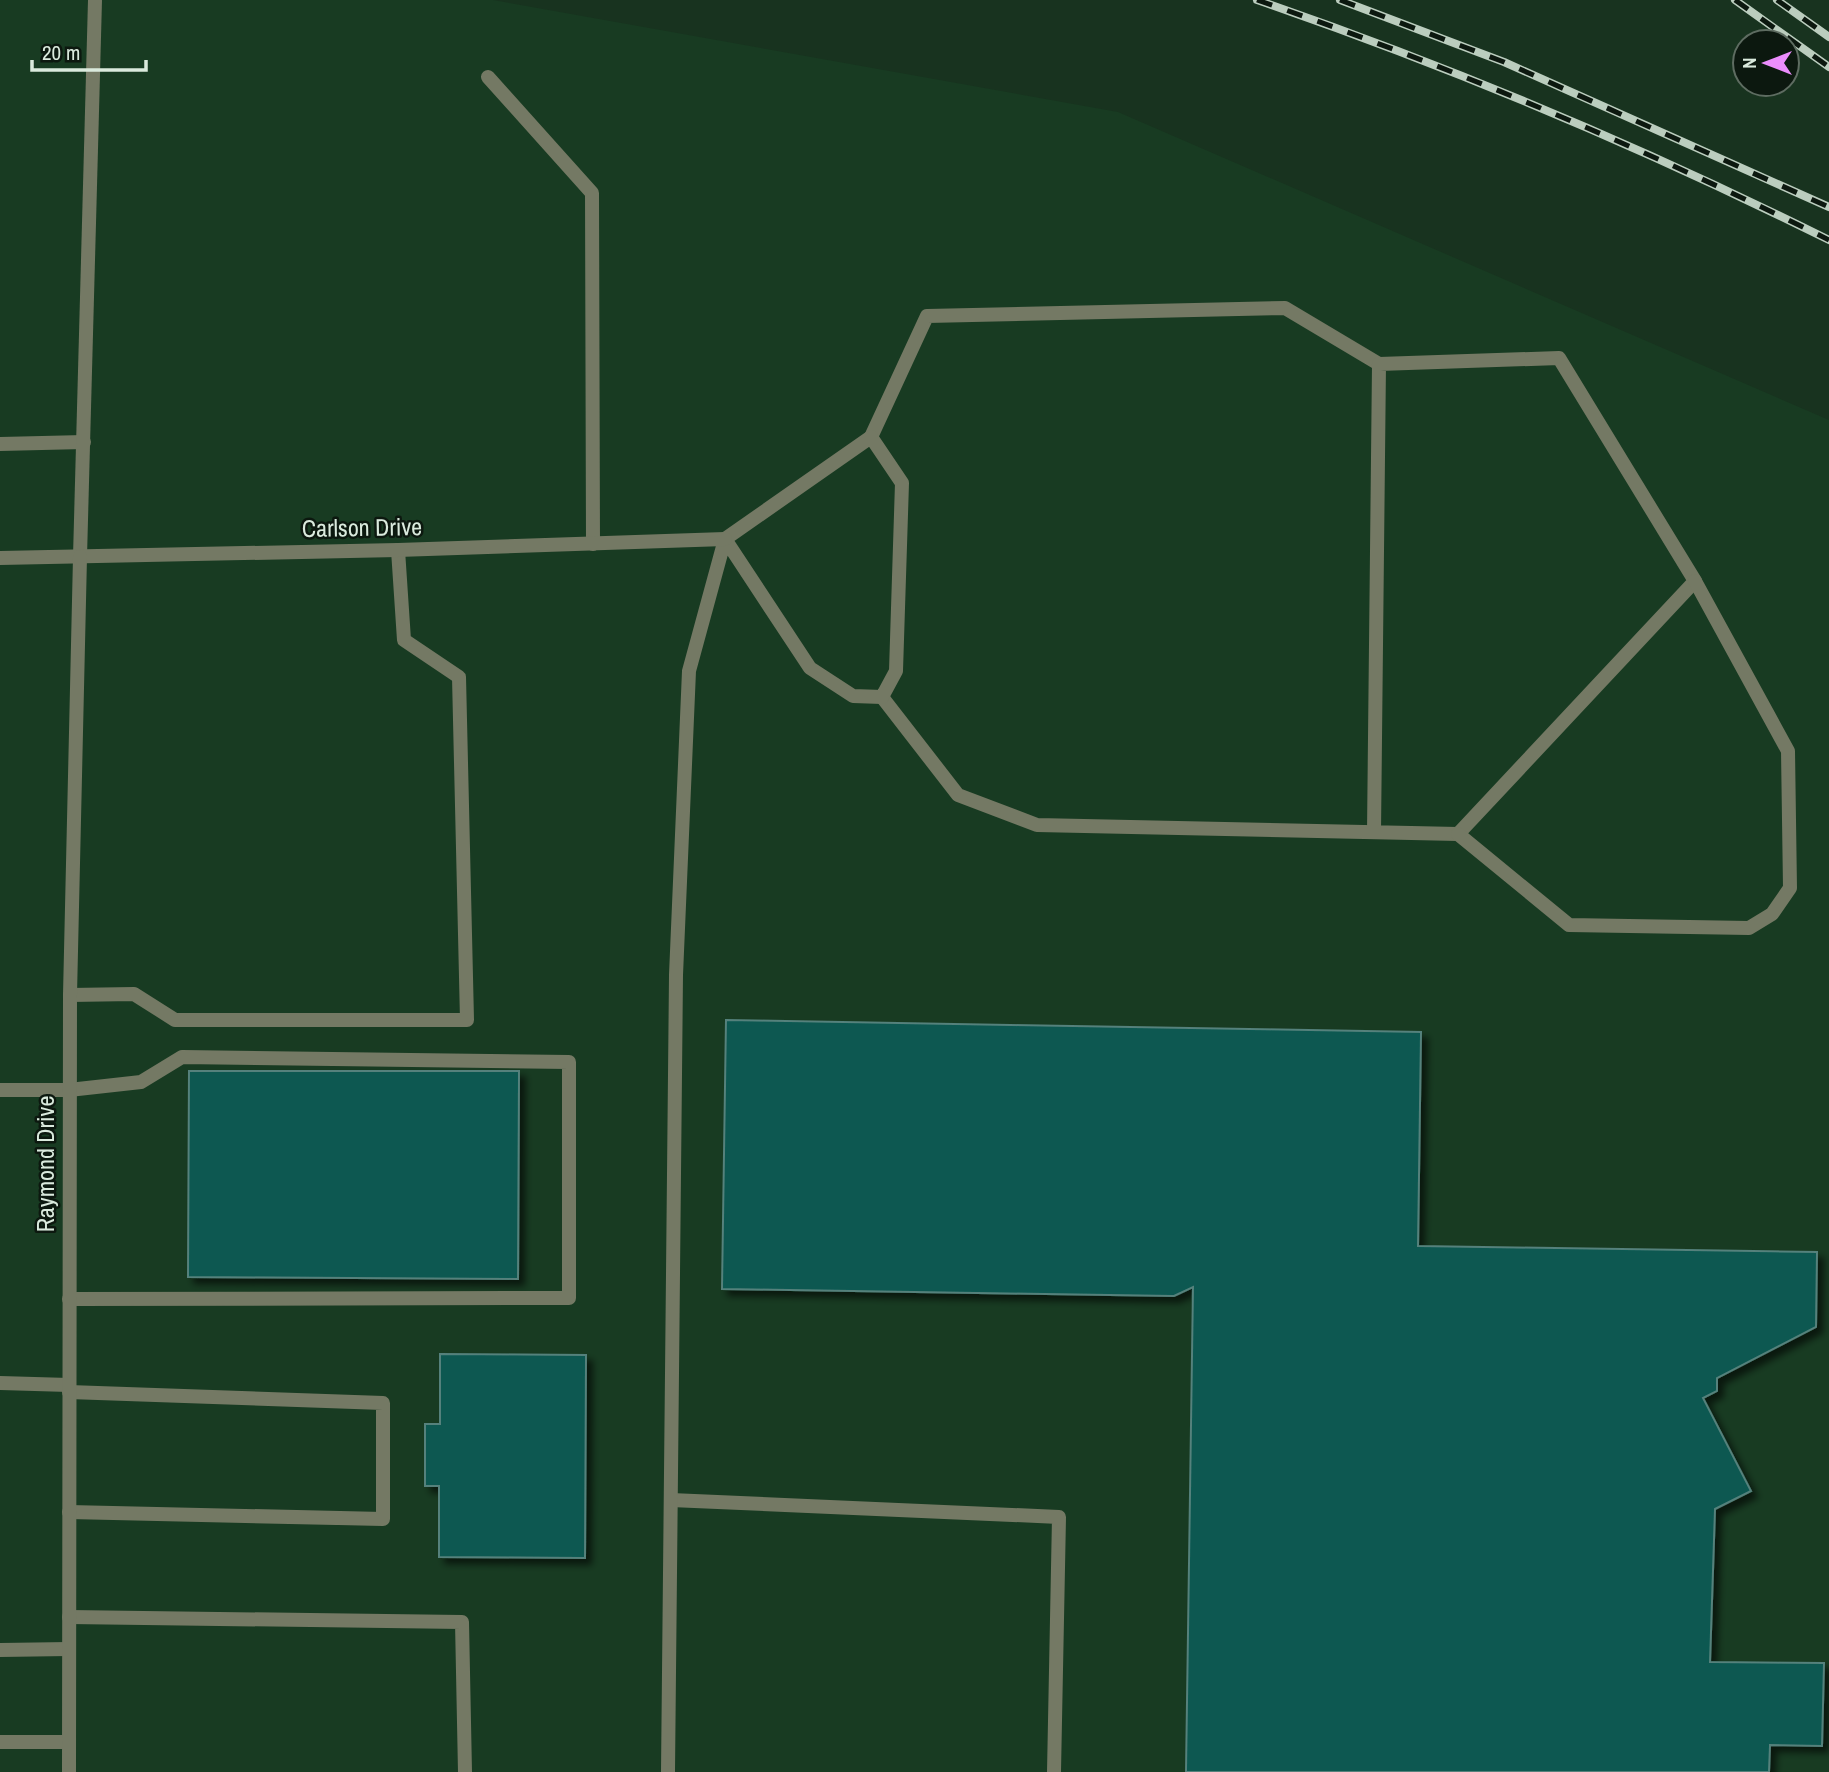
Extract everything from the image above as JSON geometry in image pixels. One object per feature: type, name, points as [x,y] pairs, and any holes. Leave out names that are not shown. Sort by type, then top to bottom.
[{"type":"street","name":"Raymond Drive","points":[[69,1772],[70,995],[95,0]]},
{"type":"street","points":[[488,77],[592,193],[593,544]]},
{"type":"street","points":[[668,1772],[676,975],[689,671],[725,539],[871,437],[927,316],[1285,308],[1378,364],[1559,358],[1695,581],[1788,751],[1790,888],[1772,914],[1749,928],[1569,925],[1458,834],[1037,825],[958,795],[882,697]]},
{"type":"street","points":[[1374,832],[1378,364]]},
{"type":"street","points":[[871,437],[902,483],[896,671],[882,697]]},
{"type":"street","points":[[0,444],[83,442]]},
{"type":"street","points":[[725,539],[810,668],[853,696],[882,697]]},
{"type":"street","name":"Carlson Drive","points":[[0,558],[398,550],[725,539]]},
{"type":"street","points":[[70,995],[134,994],[176,1020],[467,1020],[459,677],[404,640],[398,550]]},
{"type":"street","points":[[1458,834],[1695,581]]},
{"type":"street","points":[[0,1090],[69,1090],[141,1082],[182,1057],[569,1062],[569,1298],[69,1299]]},
{"type":"street","points":[[0,1383],[383,1403],[383,1519],[69,1512]]},
{"type":"street","points":[[671,1500],[1059,1517],[1054,1772]]},
{"type":"street","points":[[69,1617],[462,1622],[465,1772]]},
{"type":"street","points":[[0,1650],[69,1649]]},
{"type":"street","points":[[0,1742],[69,1742]]},
{"type":"shaded area","points":[[0,0],[493,0],[1118,112],[1829,420],[1829,1772],[0,1772]]},
{"type":"building","points":[[726,1020],[1421,1032],[1418,1246],[1817,1252],[1816,1327],[1717,1378],[1717,1391],[1703,1398],[1751,1491],[1715,1509],[1710,1662],[1824,1663],[1822,1746],[1770,1745],[1769,1772],[1186,1772],[1193,1287],[1174,1296],[722,1289]]},
{"type":"building","points":[[189,1071],[519,1071],[518,1279],[188,1277]]},
{"type":"building","points":[[440,1354],[586,1355],[585,1558],[439,1557],[439,1486],[425,1486],[425,1424],[440,1424]]},
{"type":"railway","points":[[1257,0],[1403,53],[1547,111],[1689,173],[1829,240]]},
{"type":"railway","points":[[1340,0],[1504,62],[1829,207]]},
{"type":"railway","points":[[1735,0],[1829,67]]},
{"type":"railway","points":[[1777,0],[1829,37]]}]
